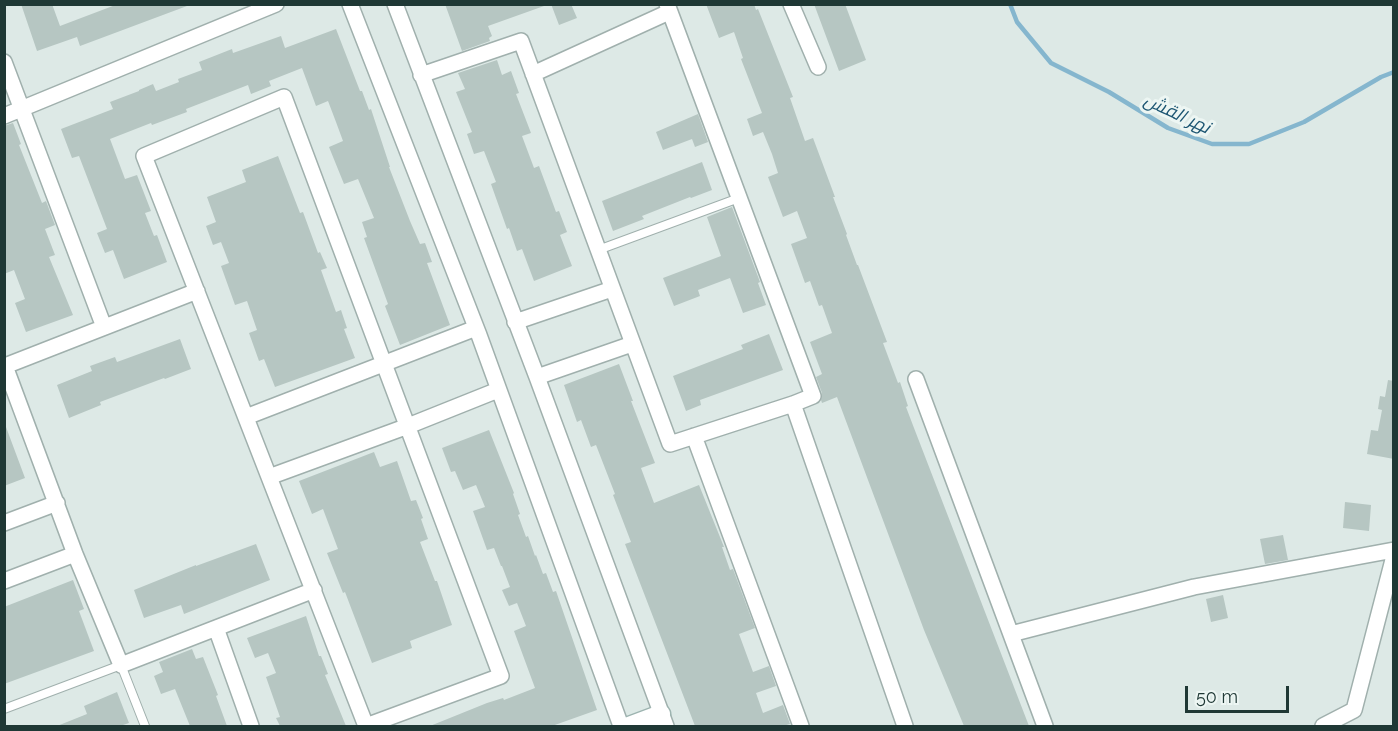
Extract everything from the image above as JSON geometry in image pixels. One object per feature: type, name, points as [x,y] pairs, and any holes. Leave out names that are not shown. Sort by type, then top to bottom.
[{"type":"street","points":[[4,116],[276,4]]},
{"type":"street","points":[[350,4],[476,328],[621,726]]},
{"type":"street","points":[[395,4],[537,377],[663,720],[629,726]]},
{"type":"street","points":[[791,4],[818,67]]},
{"type":"street","points":[[422,75],[521,41],[533,74],[598,249],[669,444],[813,396],[668,8],[533,74]]},
{"type":"street","points":[[4,62],[104,327]]},
{"type":"street","points":[[284,98],[501,676],[366,726],[197,291],[144,156],[284,98]]},
{"type":"street","points":[[515,322],[612,289]]},
{"type":"street","points":[[197,291],[5,366],[75,554],[121,665],[314,590]]},
{"type":"street","points":[[246,417],[476,328]]},
{"type":"street","points":[[537,377],[632,344]]},
{"type":"street","points":[[916,379],[1045,726]]},
{"type":"street","points":[[270,477],[498,390]]},
{"type":"street","points":[[794,404],[905,726]]},
{"type":"street","points":[[694,436],[801,726]]},
{"type":"street","points":[[4,522],[57,503]]},
{"type":"street","points":[[1011,634],[1194,587],[1394,550]]},
{"type":"street","points":[[4,581],[75,554]]},
{"type":"street","points":[[1323,726],[1354,710],[1394,556]]},
{"type":"street","points":[[216,628],[251,726]]},
{"type":"lane","points":[[598,249],[739,198]]},
{"type":"lane","points":[[4,709],[121,665],[145,726]]},
{"type":"building","points":[[21,4],[52,4],[60,26],[118,4],[187,4],[187,6],[80,46],[77,37],[37,51]]},
{"type":"building","points":[[445,4],[543,4],[544,6],[488,26],[492,36],[489,38],[490,41],[462,51]]},
{"type":"building","points":[[551,4],[571,4],[577,18],[559,25]]},
{"type":"building","points":[[706,4],[754,4],[756,10],[758,9],[793,97],[790,98],[805,141],[813,138],[835,197],[833,197],[846,235],[887,342],[883,343],[898,383],[900,382],[908,406],[906,407],[1029,726],[964,726],[924,630],[837,397],[822,403],[822,393],[816,377],[822,374],[810,342],[832,333],[810,281],[805,283],[791,244],[807,238],[797,211],[783,217],[768,177],[778,173],[772,154],[763,132],[753,136],[747,119],[762,113],[741,59],[743,58],[734,32],[719,38]]},
{"type":"building","points":[[814,4],[845,4],[866,60],[839,71]]},
{"type":"building","points":[[336,29],[360,91],[362,91],[369,110],[371,109],[389,167],[410,221],[420,244],[425,243],[432,262],[427,263],[450,325],[400,345],[364,238],[367,237],[362,222],[374,218],[358,179],[344,184],[329,147],[343,141],[328,101],[316,106],[302,68],[269,81],[271,86],[251,94],[248,85],[186,109],[187,112],[110,139],[125,179],[137,175],[151,211],[145,213],[154,236],[157,235],[167,262],[124,279],[113,250],[105,253],[97,233],[107,229],[79,156],[72,158],[61,129],[113,109],[110,102],[153,84],[156,91],[179,82],[178,79],[202,70],[199,62],[232,49],[233,53],[281,36],[285,48]]},
{"type":"building","points":[[497,60],[502,75],[511,71],[519,93],[516,94],[531,133],[522,136],[534,168],[539,166],[556,212],[559,211],[567,232],[560,235],[572,266],[534,281],[522,249],[517,251],[509,228],[507,229],[491,184],[496,182],[484,151],[474,154],[467,134],[472,132],[456,92],[465,89],[458,73]]},
{"type":"building","points":[[698,114],[708,142],[695,147],[692,139],[663,150],[656,132]]},
{"type":"building","points":[[13,123],[21,144],[19,145],[42,203],[46,201],[55,225],[45,229],[55,255],[49,257],[73,315],[26,332],[15,303],[25,299],[14,270],[4,274],[4,126]]},
{"type":"building","points":[[278,156],[300,213],[303,212],[318,253],[320,252],[327,268],[321,270],[336,312],[341,310],[347,328],[344,329],[355,358],[275,387],[264,359],[259,361],[249,333],[257,330],[247,301],[235,305],[221,266],[229,263],[221,242],[213,245],[206,226],[216,222],[207,197],[246,182],[242,170]]},
{"type":"building","points":[[702,162],[712,190],[642,216],[644,219],[613,231],[602,201]]},
{"type":"building","points":[[732,207],[760,282],[758,283],[766,305],[743,313],[730,278],[698,290],[700,296],[674,306],[663,278],[721,256],[707,217]]},
{"type":"building","points":[[769,334],[783,370],[700,400],[701,405],[686,411],[673,376],[743,349],[741,345]]},
{"type":"building","points":[[180,339],[191,369],[100,402],[101,405],[69,418],[57,385],[92,371],[90,366],[115,357],[117,362]]},
{"type":"building","points":[[619,364],[655,463],[641,468],[654,503],[699,485],[724,547],[722,547],[730,570],[733,569],[755,628],[739,634],[753,672],[769,666],[776,686],[756,693],[763,713],[783,705],[790,724],[783,726],[695,726],[625,544],[631,542],[613,495],[615,494],[596,445],[591,447],[581,420],[577,422],[564,385]]},
{"type":"building","points":[[1388,380],[1394,381],[1394,459],[1367,454],[1371,430],[1378,431],[1382,410],[1378,409],[1380,396],[1385,397]]},
{"type":"building","points":[[4,427],[6,427],[25,478],[4,486]]},
{"type":"building","points":[[489,430],[514,493],[520,514],[518,515],[526,537],[528,536],[553,592],[556,591],[597,710],[552,726],[430,726],[487,703],[503,698],[504,700],[535,688],[514,631],[526,626],[517,603],[509,606],[502,590],[510,587],[494,548],[487,550],[473,511],[485,507],[476,485],[463,490],[455,471],[451,472],[442,448]]},
{"type":"building","points":[[374,452],[380,467],[397,461],[411,501],[416,500],[428,539],[420,542],[435,581],[437,581],[452,625],[410,641],[412,648],[372,663],[345,592],[343,593],[327,553],[338,549],[323,509],[312,514],[299,481]]},
{"type":"building","points":[[1345,502],[1371,505],[1369,531],[1343,528]]},
{"type":"building","points":[[1283,535],[1288,560],[1265,564],[1260,539]]},
{"type":"building","points":[[256,544],[270,580],[184,614],[181,605],[144,618],[134,590]]},
{"type":"building","points":[[73,580],[84,609],[79,611],[94,651],[4,684],[4,607]]},
{"type":"building","points":[[1223,595],[1228,618],[1211,622],[1206,599]]},
{"type":"building","points":[[306,616],[319,656],[328,674],[325,675],[346,726],[280,726],[276,718],[280,717],[266,677],[276,673],[268,653],[255,658],[247,638]]},
{"type":"building","points":[[192,649],[196,659],[203,657],[227,726],[190,726],[175,689],[161,694],[154,676],[163,672],[159,662]]},
{"type":"building","points":[[117,692],[129,723],[120,726],[57,726],[87,714],[84,706]]},
{"type":"waterway","name":"نهر القش","points":[[1010,4],[1017,22],[1051,63],[1109,92],[1168,128],[1212,144],[1249,144],[1304,122],[1381,77],[1394,72]]}]
